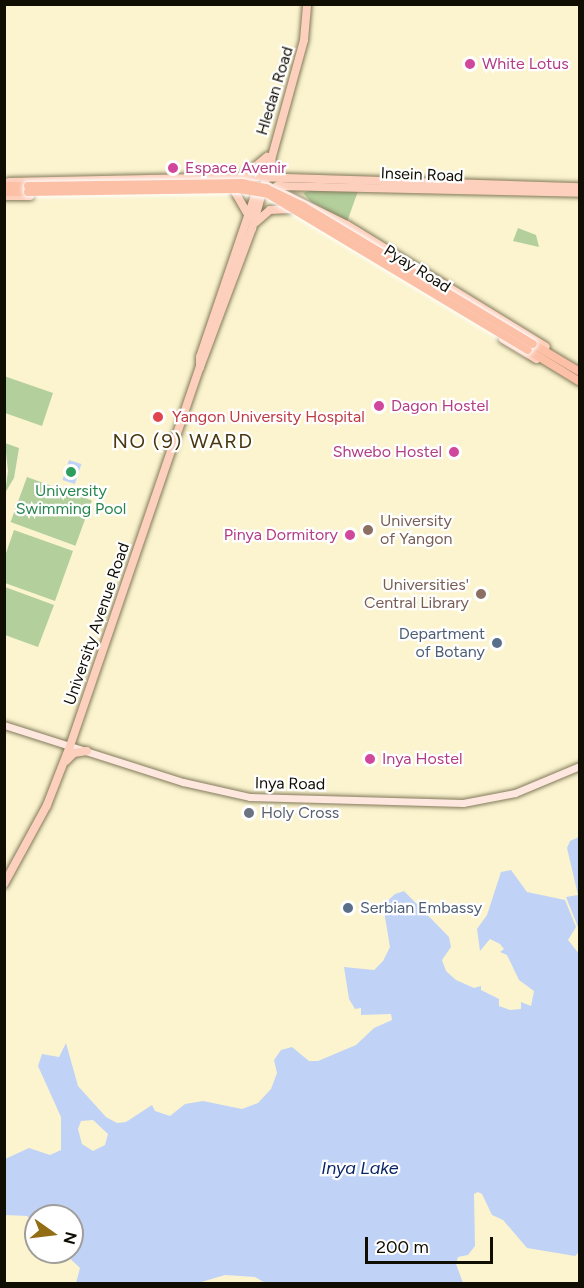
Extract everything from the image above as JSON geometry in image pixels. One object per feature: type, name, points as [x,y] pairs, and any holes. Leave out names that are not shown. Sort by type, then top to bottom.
[{"type":"highway","name":"Pyay Road","points":[[4,185],[242,183],[266,188],[579,372]]},
{"type":"highway","name":"Pyay Road","points":[[4,194],[238,189],[268,194],[579,382]]},
{"type":"main road","name":"Hledan Road","points":[[263,181],[304,40],[307,4]]},
{"type":"main road","points":[[235,178],[255,170],[272,147]]},
{"type":"main road","points":[[272,147],[271,167],[280,179]]},
{"type":"main road","name":"Pyay Road","points":[[4,185],[235,178],[263,181],[347,225],[560,360]]},
{"type":"main road","name":"Insein Road","points":[[263,181],[280,179],[579,187]]},
{"type":"main road","name":"Pyay Road","points":[[235,192],[263,181]]},
{"type":"main road","name":"Insein Road","points":[[263,181],[300,187],[579,193]]},
{"type":"main road","name":"University Avenue Road","points":[[200,367],[200,357],[263,181]]},
{"type":"main road","points":[[299,198],[300,187]]},
{"type":"main road","points":[[235,192],[249,216]]},
{"type":"main road","name":"Pyay Road","points":[[4,194],[235,192],[258,194],[291,209],[525,353],[549,362]]},
{"type":"main road","name":"University Avenue Road","points":[[4,884],[47,805],[70,746],[200,367],[252,229],[258,194]]},
{"type":"main road","points":[[252,229],[257,219],[270,210],[291,209]]},
{"type":"main road","points":[[330,233],[337,219]]},
{"type":"main road","name":"Inya Road","points":[[4,725],[231,794],[441,804],[514,794],[579,766]]},
{"type":"main road","points":[[63,764],[74,753],[87,751]]},
{"type":"green space","points":[[313,190],[358,191],[347,222],[312,203],[303,193]]},
{"type":"green space","points":[[518,228],[536,235],[539,247],[513,241]]},
{"type":"green space","points":[[4,376],[53,393],[42,426],[5,413]]},
{"type":"green space","points":[[5,443],[19,448],[14,478],[5,493],[8,471]]},
{"type":"green space","points":[[27,477],[92,501],[75,546],[11,522]]},
{"type":"green space","points":[[14,530],[73,551],[55,601],[5,583],[5,556]]},
{"type":"green space","points":[[5,587],[54,605],[38,647],[5,635]]},
{"type":"water","name":"University Swimming Pool","points":[[69,460],[81,464],[75,484],[63,480]]},
{"type":"water","points":[[579,837],[580,926],[578,927],[566,897],[578,895],[567,848],[570,841]]},
{"type":"water","name":"Inya Lake","points":[[511,870],[527,892],[565,900],[576,927],[568,940],[580,955],[580,1251],[575,1256],[527,1248],[503,1220],[492,1215],[482,1194],[478,1192],[474,1194],[475,1246],[468,1255],[458,1257],[456,1264],[463,1283],[267,1284],[255,1277],[225,1275],[198,1283],[76,1283],[80,1268],[76,1264],[84,1264],[84,1204],[24,1204],[24,1216],[5,1215],[5,1159],[29,1148],[50,1155],[61,1150],[61,1117],[38,1066],[42,1054],[59,1057],[66,1043],[78,1086],[106,1117],[117,1123],[126,1122],[152,1105],[155,1111],[170,1116],[185,1104],[203,1101],[242,1109],[258,1103],[271,1089],[277,1073],[274,1060],[281,1050],[292,1047],[309,1061],[318,1061],[356,1045],[374,1028],[392,1020],[391,1014],[361,1015],[361,1008],[355,1009],[349,999],[344,967],[374,970],[383,961],[390,947],[383,905],[395,894],[404,891],[449,937],[451,947],[442,960],[446,971],[456,980],[474,988],[481,986],[481,990],[499,999],[499,1006],[510,1010],[521,1009],[521,1002],[531,1006],[534,991],[519,980],[507,955],[500,952],[504,949],[500,944],[490,939],[480,951],[477,929],[487,915],[501,872]],"holes":[[[93,1120],[108,1134],[105,1145],[93,1151],[82,1144],[78,1129],[81,1121]]]},
{"type":"place","name":"White Lotus","points":[[470,64]]},
{"type":"place","name":"Espace Avenir","points":[[173,168]]},
{"type":"place","name":"Dagon Hostel","points":[[379,406]]},
{"type":"place","name":"Yangon University Hospital","points":[[158,417]]},
{"type":"place","name":"Shwebo Hostel","points":[[454,452]]},
{"type":"place","name":"University Swimming Pool","points":[[71,472]]},
{"type":"place","name":"University of Yangon","points":[[368,530]]},
{"type":"place","name":"Pinya Dormitory","points":[[350,535]]},
{"type":"place","name":"Universities' Central Library","points":[[481,594]]},
{"type":"place","name":"Department of Botany","points":[[497,643]]},
{"type":"place","name":"Inya Hostel","points":[[370,759]]},
{"type":"place","name":"Holy Cross","points":[[249,813]]},
{"type":"place","name":"Serbian Embassy","points":[[348,908]]},
{"type":"district","name":"NO (9) WARD","points":[[183,441]]}]
